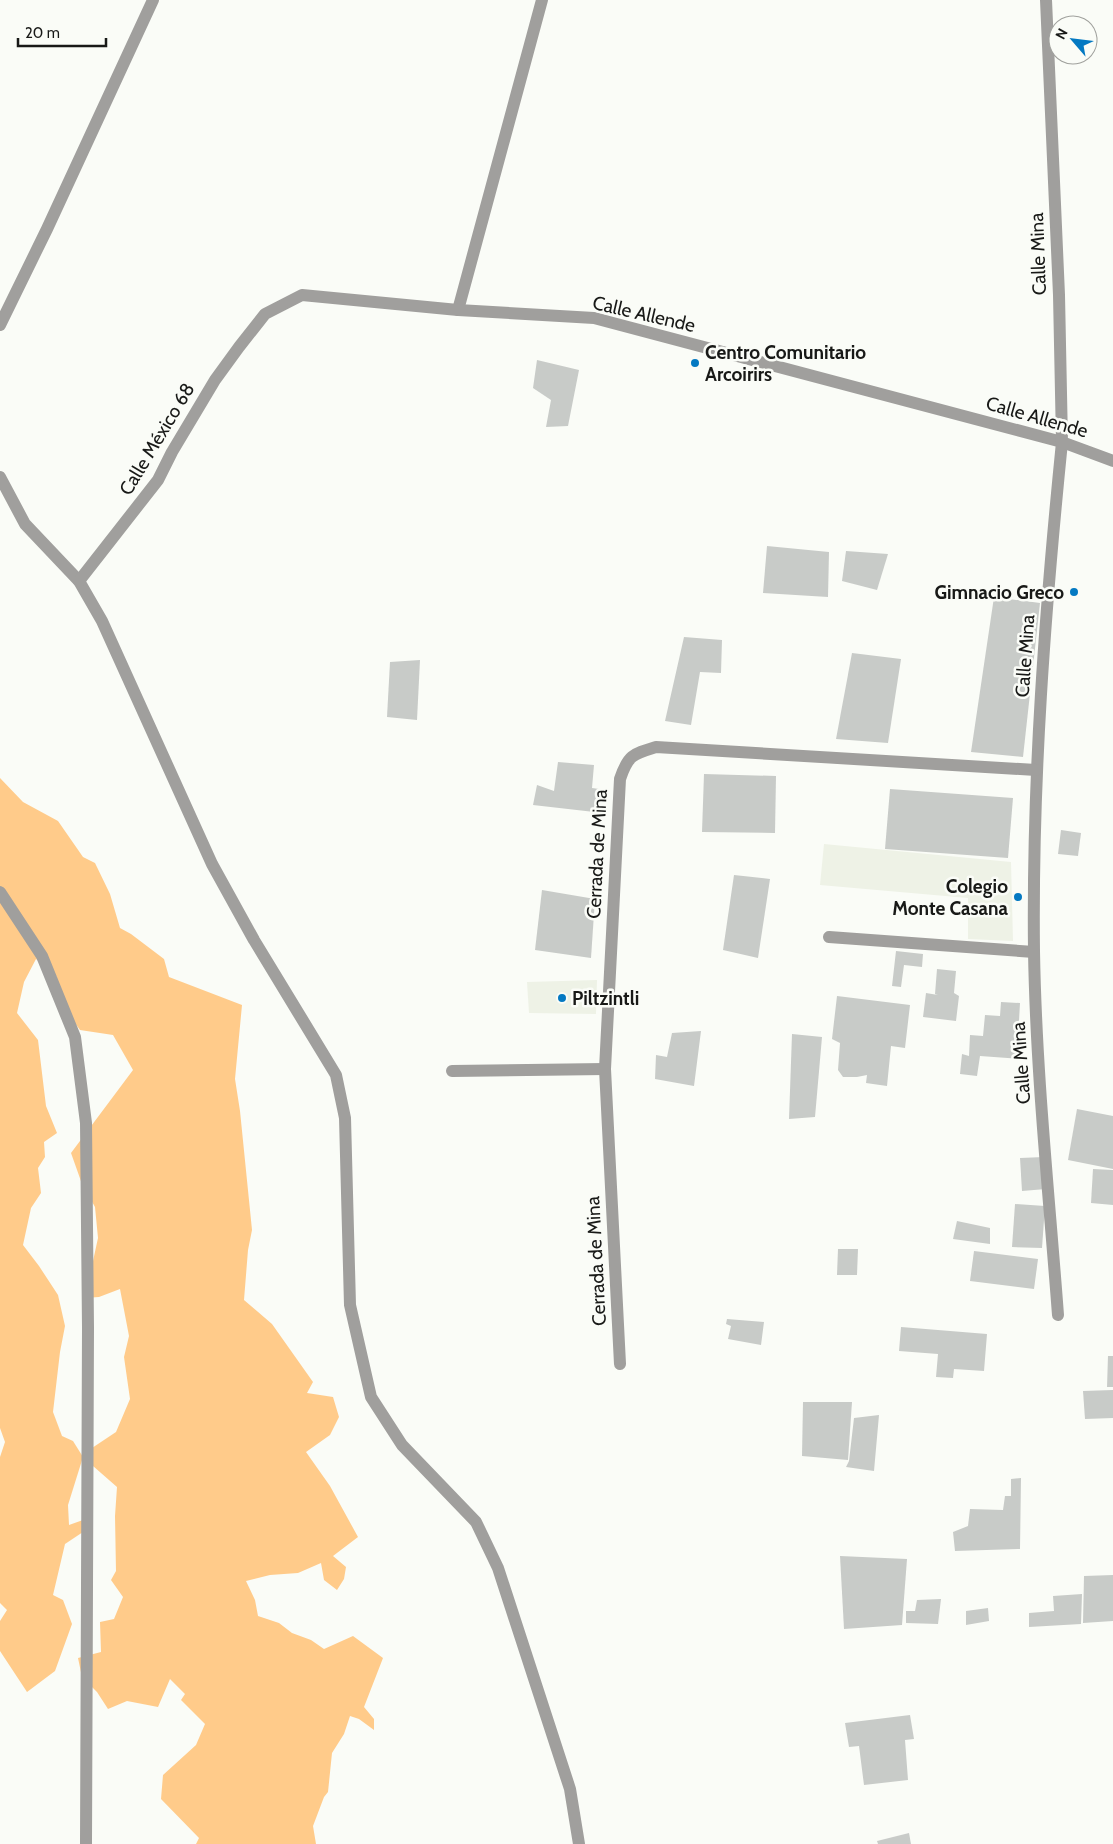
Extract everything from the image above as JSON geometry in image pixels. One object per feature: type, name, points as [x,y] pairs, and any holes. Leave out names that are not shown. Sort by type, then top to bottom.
[{"type":"street","points":[[0,325],[47,229],[153,0]]},
{"type":"street","points":[[458,310],[542,0]]},
{"type":"street","name":"Calle Mina","points":[[1046,0],[1059,295],[1062,442],[1049,575],[1036,770],[1034,952],[1038,1051],[1058,1315]]},
{"type":"street","name":"Calle Allende","points":[[302,295],[458,310],[594,318],[1062,442],[1113,461]]},
{"type":"street","name":"Calle México 68","points":[[79,581],[158,480],[172,452],[215,380],[239,347],[265,314],[302,295]]},
{"type":"street","points":[[0,477],[25,524],[79,581],[102,621],[212,864],[254,940],[336,1075],[344,1118],[350,1305],[371,1397],[402,1445],[476,1522],[498,1568],[570,1788],[579,1844]]},
{"type":"street","name":"Cerrada de Mina","points":[[620,1364],[605,1069],[620,779],[625,764],[636,753],[656,747],[1036,770]]},
{"type":"street","points":[[0,892],[42,956],[75,1036],[86,1124],[88,1328],[86,1844]]},
{"type":"street","points":[[829,937],[1034,952]]},
{"type":"street","points":[[452,1071],[605,1069]]},
{"type":"shaded area","points":[[0,778],[23,802],[58,821],[83,857],[95,863],[110,894],[120,928],[164,959],[169,977],[242,1005],[235,1079],[252,1230],[248,1250],[244,1300],[272,1324],[313,1382],[307,1393],[333,1397],[339,1417],[330,1435],[306,1452],[330,1486],[358,1537],[333,1556],[346,1567],[344,1579],[337,1590],[324,1580],[321,1563],[298,1573],[270,1575],[246,1581],[255,1600],[258,1616],[279,1623],[292,1633],[311,1640],[324,1649],[353,1636],[383,1658],[364,1707],[374,1719],[374,1730],[359,1719],[350,1716],[344,1734],[332,1753],[328,1792],[324,1797],[313,1826],[316,1844],[196,1844],[199,1838],[161,1799],[163,1775],[196,1745],[205,1724],[181,1700],[185,1694],[170,1679],[158,1707],[127,1701],[108,1709],[97,1692],[82,1677],[78,1658],[101,1652],[100,1622],[114,1619],[123,1597],[111,1580],[116,1571],[115,1516],[117,1487],[93,1466],[92,1448],[116,1432],[130,1399],[124,1357],[129,1336],[120,1289],[99,1297],[85,1298],[98,1238],[95,1207],[82,1184],[71,1153],[133,1070],[113,1035],[80,1030],[56,997],[57,977],[36,959],[24,982],[17,1013],[38,1040],[46,1106],[57,1133],[44,1142],[45,1157],[38,1168],[41,1193],[31,1208],[23,1245],[58,1295],[65,1326],[53,1412],[62,1436],[73,1441],[83,1457],[68,1505],[69,1525],[83,1520],[92,1526],[65,1544],[53,1595],[63,1600],[72,1624],[55,1671],[27,1692],[0,1651],[0,1621],[7,1610],[0,1603],[0,1457],[5,1442],[0,1428]]},
{"type":"shaded area","points":[[824,844],[1011,862],[1013,941],[968,939],[968,898],[820,885]]},
{"type":"shaded area","name":"Piltzintli","points":[[597,980],[596,1014],[529,1013],[527,982]]},
{"type":"building","points":[[537,360],[579,370],[568,426],[546,427],[551,400],[533,388]]},
{"type":"building","points":[[767,546],[829,552],[828,597],[763,593]]},
{"type":"building","points":[[846,551],[888,554],[877,590],[842,581]]},
{"type":"building","points":[[994,597],[1040,603],[1023,757],[971,752]]},
{"type":"building","points":[[684,637],[722,640],[721,673],[700,672],[691,725],[665,721]]},
{"type":"building","points":[[852,653],[901,659],[888,743],[836,739]]},
{"type":"building","points":[[420,660],[417,720],[387,717],[390,662]]},
{"type":"building","points":[[558,762],[594,765],[592,788],[606,790],[603,813],[533,805],[537,785],[554,791]]},
{"type":"building","points":[[704,774],[776,776],[775,833],[702,832]]},
{"type":"building","points":[[890,789],[1013,798],[1008,858],[885,849]]},
{"type":"building","points":[[1061,830],[1081,833],[1078,856],[1058,854]]},
{"type":"building","points":[[734,875],[770,879],[758,958],[723,950]]},
{"type":"building","points":[[542,890],[595,899],[591,958],[535,950]]},
{"type":"building","points":[[896,951],[923,954],[922,967],[904,965],[901,987],[892,986]]},
{"type":"building","points":[[937,969],[956,971],[954,993],[959,996],[956,1021],[923,1017],[926,993],[938,995],[935,994]]},
{"type":"building","points":[[837,996],[910,1005],[905,1048],[891,1046],[887,1086],[866,1083],[867,1075],[843,1077],[838,1070],[840,1043],[832,1039]]},
{"type":"building","points":[[1001,1002],[1020,1003],[1018,1039],[1022,1039],[1021,1059],[980,1056],[977,1076],[960,1074],[962,1054],[969,1056],[970,1035],[983,1036],[985,1015],[1000,1016]]},
{"type":"building","points":[[701,1031],[694,1086],[655,1079],[656,1055],[667,1057],[672,1033]]},
{"type":"building","points":[[792,1034],[822,1037],[815,1117],[789,1119]]},
{"type":"building","points":[[1077,1109],[1113,1116],[1113,1169],[1068,1160]]},
{"type":"building","points":[[1044,1157],[1046,1189],[1022,1191],[1020,1158]]},
{"type":"building","points":[[1093,1169],[1113,1170],[1113,1205],[1091,1203]]},
{"type":"building","points":[[1015,1204],[1045,1206],[1042,1248],[1012,1247]]},
{"type":"building","points":[[957,1221],[990,1228],[990,1244],[953,1239]]},
{"type":"building","points":[[838,1249],[858,1249],[857,1275],[837,1275]]},
{"type":"building","points":[[974,1251],[1038,1259],[1034,1289],[970,1281]]},
{"type":"building","points":[[727,1319],[764,1322],[761,1345],[728,1339],[731,1326],[726,1324]]},
{"type":"building","points":[[901,1327],[987,1334],[984,1371],[954,1369],[953,1378],[936,1377],[938,1354],[899,1351]]},
{"type":"building","points":[[1108,1356],[1113,1356],[1113,1387],[1107,1387]]},
{"type":"building","points":[[1113,1390],[1113,1418],[1085,1419],[1083,1391]]},
{"type":"building","points":[[803,1402],[852,1402],[848,1460],[802,1456]]},
{"type":"building","points":[[879,1415],[874,1471],[846,1467],[849,1461],[854,1418]]},
{"type":"building","points":[[1021,1478],[1020,1549],[955,1551],[953,1532],[968,1526],[970,1509],[1003,1510],[1005,1496],[1011,1496],[1011,1479]]},
{"type":"building","points":[[840,1556],[907,1559],[902,1625],[844,1629]]},
{"type":"building","points":[[1113,1575],[1113,1621],[1083,1623],[1084,1576]]},
{"type":"building","points":[[1082,1594],[1081,1624],[1029,1627],[1029,1613],[1054,1611],[1053,1596]]},
{"type":"building","points":[[941,1599],[938,1624],[906,1623],[906,1611],[915,1611],[917,1600]]},
{"type":"building","points":[[988,1608],[989,1621],[966,1625],[966,1611]]},
{"type":"building","points":[[910,1715],[914,1739],[905,1740],[908,1780],[864,1785],[859,1746],[849,1747],[845,1723]]},
{"type":"building","points":[[909,1833],[911,1844],[878,1844],[877,1841]]},
{"type":"place","name":"Centro Comunitario Arcoirirs","points":[[695,363]]},
{"type":"place","name":"Gimnacio Greco","points":[[1074,592]]},
{"type":"place","name":"Colegio Monte Casana","points":[[1018,897]]},
{"type":"place","name":"Piltzintli","points":[[562,998]]}]
